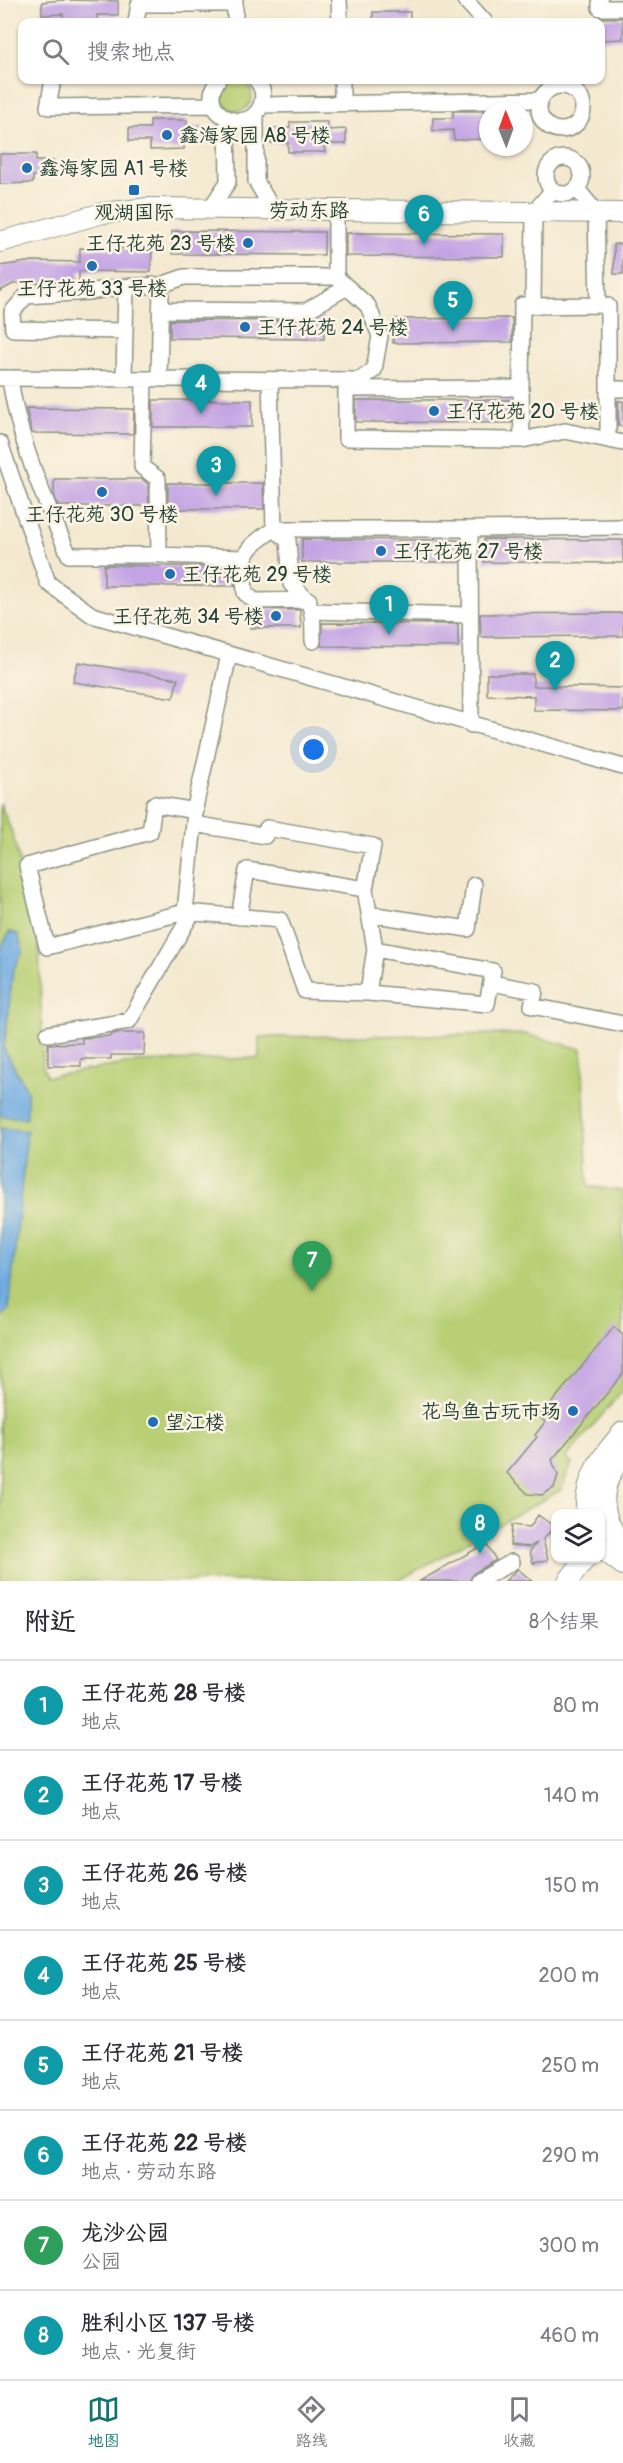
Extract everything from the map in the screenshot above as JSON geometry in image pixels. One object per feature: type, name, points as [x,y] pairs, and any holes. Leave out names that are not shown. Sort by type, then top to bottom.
[{"type":"main road","name":"劳动东路","points":[[0,242],[103,213],[149,208],[623,213]]},
{"type":"main road","points":[[586,1509],[589,1481],[599,1459],[623,1432]]},
{"type":"main road","points":[[623,1456],[603,1492],[610,1529],[623,1545]]},
{"type":"main road","points":[[605,1551],[623,1565]]},
{"type":"main road","points":[[568,1581],[582,1563]]},
{"type":"street","points":[[339,0],[340,18]]},
{"type":"street","points":[[465,0],[481,18]]},
{"type":"street","points":[[600,0],[600,8],[623,8]]},
{"type":"street","points":[[137,18],[139,4],[235,2],[235,18]]},
{"type":"street","points":[[52,84],[48,107],[214,105]]},
{"type":"street","points":[[216,84],[213,88],[214,105],[227,118],[246,119],[258,109],[342,103],[543,96],[559,86],[574,90],[582,101],[582,116],[579,123],[562,131],[552,129],[541,119],[539,112],[543,96],[537,84]]},
{"type":"street","points":[[258,84],[262,92],[258,109],[256,181],[273,210]]},
{"type":"street","points":[[342,84],[342,103]]},
{"type":"street","points":[[210,209],[228,182],[227,118]]},
{"type":"street","points":[[562,131],[562,158]]},
{"type":"street","points":[[562,158],[573,161],[580,170],[581,181],[577,189],[564,194],[552,191],[546,180],[547,168],[551,163],[562,158]]},
{"type":"street","points":[[577,189],[596,212],[598,305]]},
{"type":"street","points":[[533,306],[534,212],[552,191]]},
{"type":"street","points":[[336,210],[342,282]]},
{"type":"street","points":[[125,331],[13,329],[12,312],[26,296],[89,292],[126,286],[161,285],[184,277],[342,282],[368,306],[380,336],[374,370],[346,389]]},
{"type":"street","points":[[160,310],[306,311],[342,282]]},
{"type":"street","points":[[159,555],[158,479],[142,467],[161,285]]},
{"type":"street","points":[[124,379],[126,286]]},
{"type":"street","points":[[346,389],[346,438],[522,440],[565,431],[616,441],[615,389],[608,306],[522,306],[522,440]]},
{"type":"street","points":[[243,558],[69,555],[46,504],[5,378],[359,380]]},
{"type":"street","points":[[270,380],[274,529]]},
{"type":"street","points":[[346,389],[521,388]]},
{"type":"street","points":[[0,443],[48,583],[92,615],[623,767]]},
{"type":"street","points":[[470,615],[255,601],[245,593],[243,558],[249,547],[274,529],[623,527]]},
{"type":"street","points":[[274,529],[288,540],[291,584],[311,606],[313,641]]},
{"type":"street","points":[[470,529],[471,725]]},
{"type":"street","points":[[48,1034],[129,1022],[189,912],[195,818],[229,655]]},
{"type":"street","points":[[368,993],[375,949],[365,889],[373,846],[267,828],[265,836],[195,818],[154,804],[150,832],[27,866],[47,947],[189,912],[280,920],[305,991],[368,993],[487,1004],[493,971],[375,949]]},
{"type":"street","points":[[239,917],[247,870],[365,889]]},
{"type":"street","points":[[369,914],[468,929],[474,885]]},
{"type":"street","points":[[490,983],[535,991],[532,1006],[623,1024]]},
{"type":"street","points":[[479,1581],[512,1562],[496,1581]]},
{"type":"green space","points":[[228,84],[246,84],[251,90],[251,102],[243,110],[231,110],[223,102],[223,90]]},
{"type":"green space","points":[[0,803],[13,835],[39,944],[43,1067],[47,1077],[137,1062],[259,1058],[259,1037],[525,1034],[582,1049],[588,1186],[623,1191],[623,1390],[566,1458],[572,1463],[561,1490],[398,1581],[0,1581]]},
{"type":"water","points":[[9,932],[18,934],[23,951],[13,971],[4,1049],[27,1090],[27,1118],[0,1116],[0,951]]},
{"type":"water","points":[[0,1128],[27,1131],[9,1310],[0,1319]]},
{"type":"building","points":[[118,1],[118,15],[97,15],[97,18],[63,18],[63,14],[42,15],[42,2]]},
{"type":"building","points":[[373,12],[410,12],[410,18],[373,18]]},
{"type":"building","points":[[605,18],[623,18],[623,39],[605,40]]},
{"type":"building","points":[[453,111],[479,111],[479,139],[454,140],[453,130],[433,131],[433,118],[453,118]]},
{"type":"building","name":"鑫海家园 A8 号楼","points":[[150,120],[187,120],[187,127],[205,127],[206,141],[184,141],[184,149],[150,150],[150,141],[129,141],[129,128],[150,128]]},
{"type":"building","points":[[290,122],[327,122],[327,130],[346,129],[346,144],[324,144],[325,152],[288,152],[288,143],[269,143],[269,128],[290,128]]},
{"type":"building","name":"鑫海家园 A1 号楼","points":[[0,154],[36,154],[36,161],[54,161],[54,175],[33,176],[33,183],[0,184]]},
{"type":"building","name":"王仔花苑 23 号楼","points":[[172,231],[324,232],[324,255],[172,254]]},
{"type":"building","points":[[346,233],[504,234],[504,257],[346,256]]},
{"type":"building","points":[[614,244],[623,244],[623,274],[614,274]]},
{"type":"building","name":"王仔花苑 33 号楼","points":[[80,248],[152,249],[151,272],[79,271],[79,283],[15,283],[0,291],[0,266],[33,261],[80,262]]},
{"type":"building","name":"王仔花苑 24 号楼","points":[[316,316],[324,316],[324,339],[170,338],[170,320],[306,321]]},
{"type":"building","points":[[512,318],[512,342],[393,343],[392,319]]},
{"type":"building","points":[[153,400],[252,400],[252,427],[153,427]]},
{"type":"building","name":"王仔花苑 20 号楼","points":[[356,400],[511,400],[512,423],[356,422]]},
{"type":"building","points":[[618,401],[623,401],[623,426],[618,426]]},
{"type":"building","points":[[26,408],[134,409],[133,434],[32,433]]},
{"type":"building","name":"王仔花苑 30 号楼","points":[[54,479],[142,479],[148,484],[149,506],[58,506],[54,494]]},
{"type":"building","points":[[168,483],[263,483],[264,509],[168,509]]},
{"type":"building","name":"王仔花苑 27 号楼","points":[[302,539],[460,540],[460,562],[302,562]]},
{"type":"building","points":[[484,539],[623,540],[623,563],[484,562]]},
{"type":"building","name":"王仔花苑 29 号楼","points":[[104,565],[234,567],[235,586],[104,586]]},
{"type":"building","name":"王仔花苑 34 号楼","points":[[250,609],[300,610],[301,628],[251,628]]},
{"type":"building","points":[[623,613],[623,636],[481,637],[480,614]]},
{"type":"building","points":[[322,623],[458,624],[458,647],[321,646]]},
{"type":"building","points":[[78,662],[178,679],[173,698],[73,682]]},
{"type":"building","points":[[487,674],[533,674],[533,686],[623,688],[623,711],[534,710],[534,696],[487,695]]},
{"type":"building","points":[[118,1033],[145,1033],[144,1055],[111,1055],[111,1059],[81,1059],[81,1066],[48,1066],[48,1044],[82,1043],[82,1038],[111,1036]]},
{"type":"building","points":[[614,1327],[623,1335],[623,1374],[552,1460],[558,1475],[554,1488],[542,1495],[528,1494],[507,1473],[537,1437],[535,1435],[545,1422],[540,1417]]},
{"type":"building","points":[[538,1515],[551,1524],[551,1531],[543,1539],[548,1560],[533,1563],[530,1551],[537,1543],[530,1547],[510,1545],[512,1525],[530,1527]]},
{"type":"building","points":[[486,1543],[496,1560],[474,1573],[469,1581],[420,1581]]},
{"type":"building","points":[[518,1569],[532,1581],[505,1581]]},
{"type":"place","name":"鑫海家园 A8 号楼","points":[[167,135]]},
{"type":"place","name":"鑫海家园 A1 号楼","points":[[27,168]]},
{"type":"place","name":"观湖国际","points":[[134,190]]},
{"type":"place","name":"王仔花苑 23 号楼","points":[[248,243]]},
{"type":"place","name":"王仔花苑 22 号楼","points":[[424,245]]},
{"type":"place","name":"王仔花苑 33 号楼","points":[[92,266]]},
{"type":"place","name":"王仔花苑 24 号楼","points":[[245,327]]},
{"type":"place","name":"王仔花苑 21 号楼","points":[[453,331]]},
{"type":"place","name":"王仔花苑 20 号楼","points":[[434,411]]},
{"type":"place","name":"王仔花苑 25 号楼","points":[[201,414]]},
{"type":"place","name":"王仔花苑 30 号楼","points":[[102,492]]},
{"type":"place","name":"王仔花苑 26 号楼","points":[[216,496]]},
{"type":"place","name":"王仔花苑 27 号楼","points":[[381,551]]},
{"type":"place","name":"王仔花苑 29 号楼","points":[[170,574]]},
{"type":"place","name":"王仔花苑 34 号楼","points":[[276,616]]},
{"type":"place","name":"王仔花苑 28 号楼","points":[[389,635]]},
{"type":"place","name":"王仔花苑 17 号楼","points":[[555,691]]},
{"type":"place","name":"龙沙公园","points":[[312,1291]]},
{"type":"place","name":"花鸟鱼古玩市场","points":[[573,1411]]},
{"type":"place","name":"望江楼","points":[[153,1422]]},
{"type":"place","name":"胜利小区 137 号楼","points":[[480,1554]]}]
